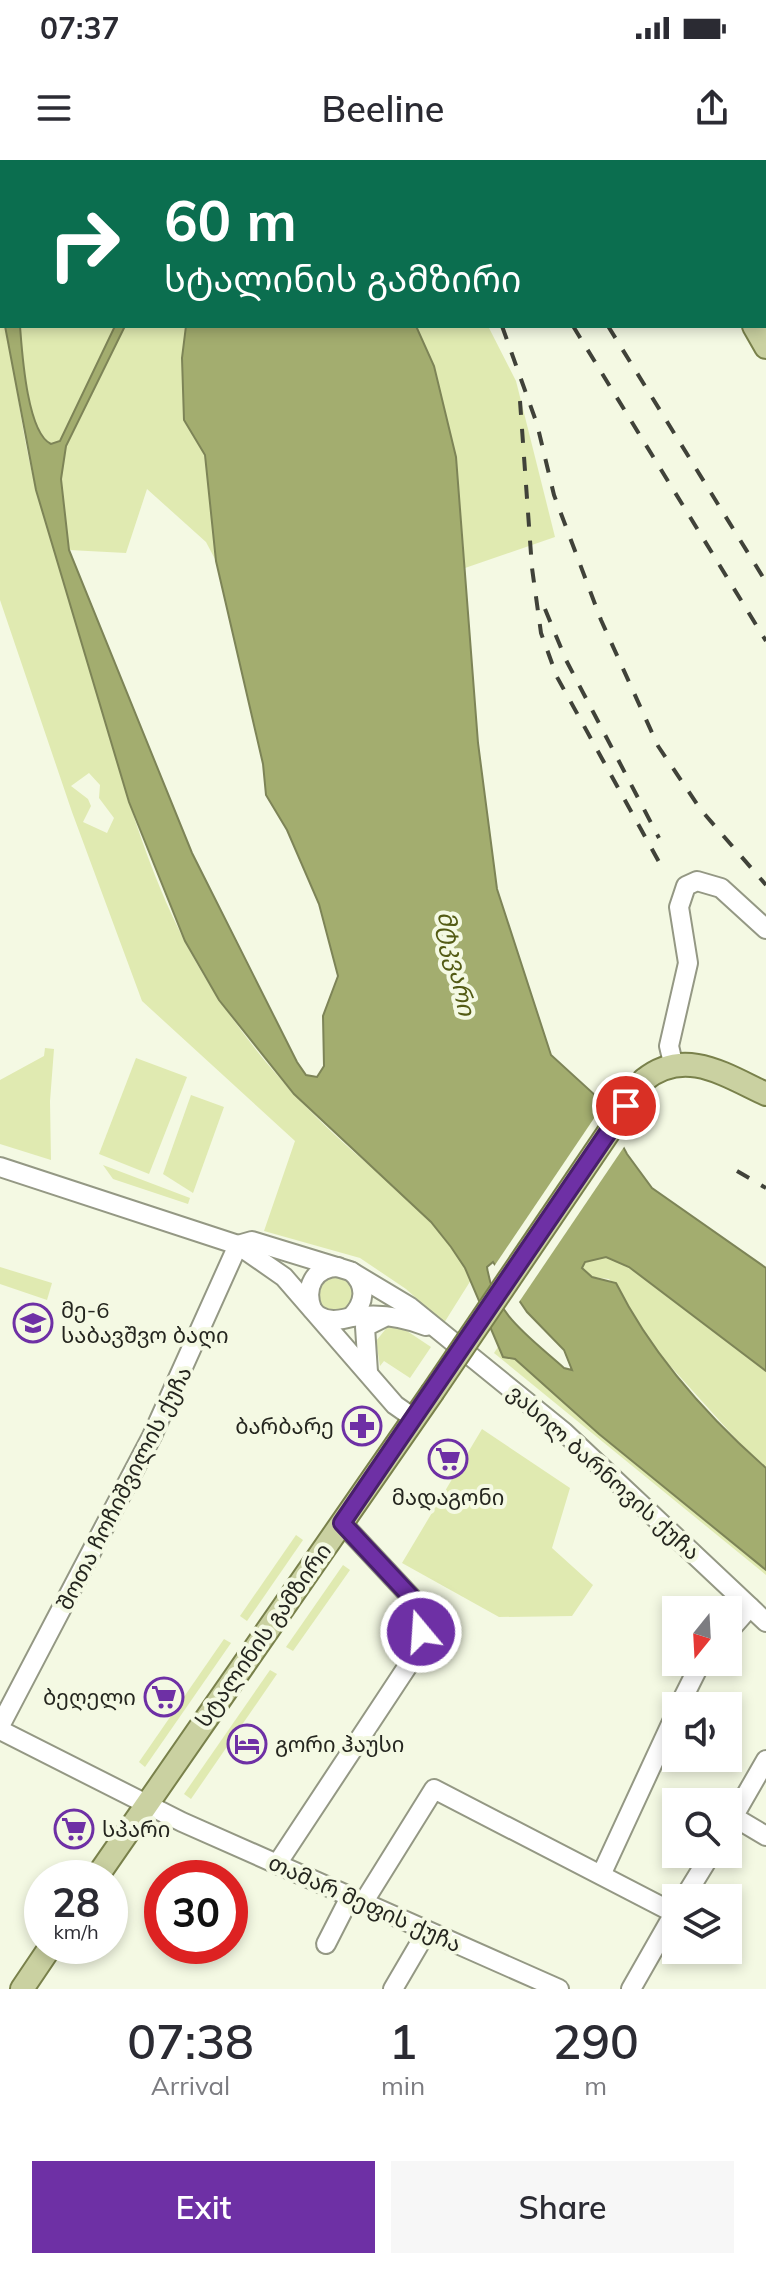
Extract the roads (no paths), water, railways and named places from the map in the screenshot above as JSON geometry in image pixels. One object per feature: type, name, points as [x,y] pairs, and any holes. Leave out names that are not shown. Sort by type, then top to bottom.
[{"type":"main road","points":[[755,328],[766,347]]},
{"type":"main road","points":[[673,1063],[716,1071],[766,1094]]},
{"type":"main road","name":"სტალინის გამზირი","points":[[108,1860],[415,1419],[644,1080],[673,1063]]},
{"type":"main road","points":[[22,1989],[39,1964]]},
{"type":"street","points":[[673,1063],[669,1046],[678,993],[688,963],[679,907],[686,886],[697,881],[721,888],[766,929]]},
{"type":"street","points":[[0,1167],[238,1245],[284,1277],[395,1405],[415,1419]]},
{"type":"street","name":"ვასილ ბარნოვის ქუჩა","points":[[238,1245],[252,1241],[345,1269],[410,1307],[564,1432],[766,1622]]},
{"type":"street","name":"შოთა ჩოჩიშვილის ქუჩა","points":[[0,1728],[158,1425],[238,1245]]},
{"type":"street","points":[[360,1316],[334,1321],[315,1312],[308,1291],[316,1275],[323,1270],[345,1269],[362,1285],[360,1316],[369,1375]]},
{"type":"street","name":"ვასილ ბარნოვის ქუჩა","points":[[360,1316],[374,1320],[392,1316],[436,1330]]},
{"type":"street","points":[[277,1864],[409,1664],[421,1632],[411,1597],[342,1523]]},
{"type":"street","points":[[742,1616],[750,1607]]},
{"type":"street","name":"თამარ მეფის ქუჩა","points":[[0,1728],[182,1822],[559,1989]]},
{"type":"street","points":[[602,1873],[662,1743]]},
{"type":"street","points":[[742,1803],[766,1760]]},
{"type":"street","points":[[326,1944],[434,1789],[662,1900]]},
{"type":"street","points":[[742,1826],[766,1836]]},
{"type":"street","points":[[393,1989],[427,1931]]},
{"type":"street","points":[[631,1989],[662,1935]]},
{"type":"water","name":"მტკვარი","points":[[5,328],[20,328],[31,409],[36,425],[51,444],[60,441],[114,328],[124,328],[66,446],[61,479],[69,550],[192,853],[297,1062],[306,1075],[317,1077],[324,1066],[323,1016],[338,976],[319,904],[287,830],[266,795],[263,764],[216,561],[205,455],[184,420],[182,358],[186,328],[417,328],[434,366],[456,457],[478,743],[497,889],[551,1055],[596,1096],[627,1154],[652,1188],[766,1268],[766,1371],[629,1267],[606,1257],[585,1262],[582,1268],[592,1277],[616,1283],[663,1359],[702,1405],[766,1468],[766,1570],[599,1434],[515,1359],[503,1357],[465,1268],[451,1247],[431,1222],[294,1094],[219,1000],[185,941],[129,802],[36,490]],"holes":[[[493,1262],[527,1312],[564,1350],[572,1370],[564,1368],[539,1347],[506,1312],[497,1299],[487,1267]]]},
{"type":"railway","points":[[503,328],[537,424],[554,495],[601,620],[658,746],[701,810],[766,885]]},
{"type":"railway","points":[[574,328],[766,641]]},
{"type":"railway","points":[[609,328],[766,582]]},
{"type":"railway","points":[[520,401],[532,568],[541,633],[557,677],[664,871]]},
{"type":"railway","points":[[545,609],[566,660],[659,838]]},
{"type":"railway","points":[[737,1171],[766,1188]]},
{"type":"place","name":"მე-6 საბავშვო ბაღი","points":[[33,1323]]},
{"type":"place","name":"ბარბარე","points":[[362,1426]]},
{"type":"place","name":"მადაგონი","points":[[448,1459]]},
{"type":"place","name":"ბეღელი","points":[[164,1697]]},
{"type":"place","name":"გორი ჰაუსი","points":[[247,1744]]},
{"type":"place","name":"სპარი","points":[[74,1829]]}]
